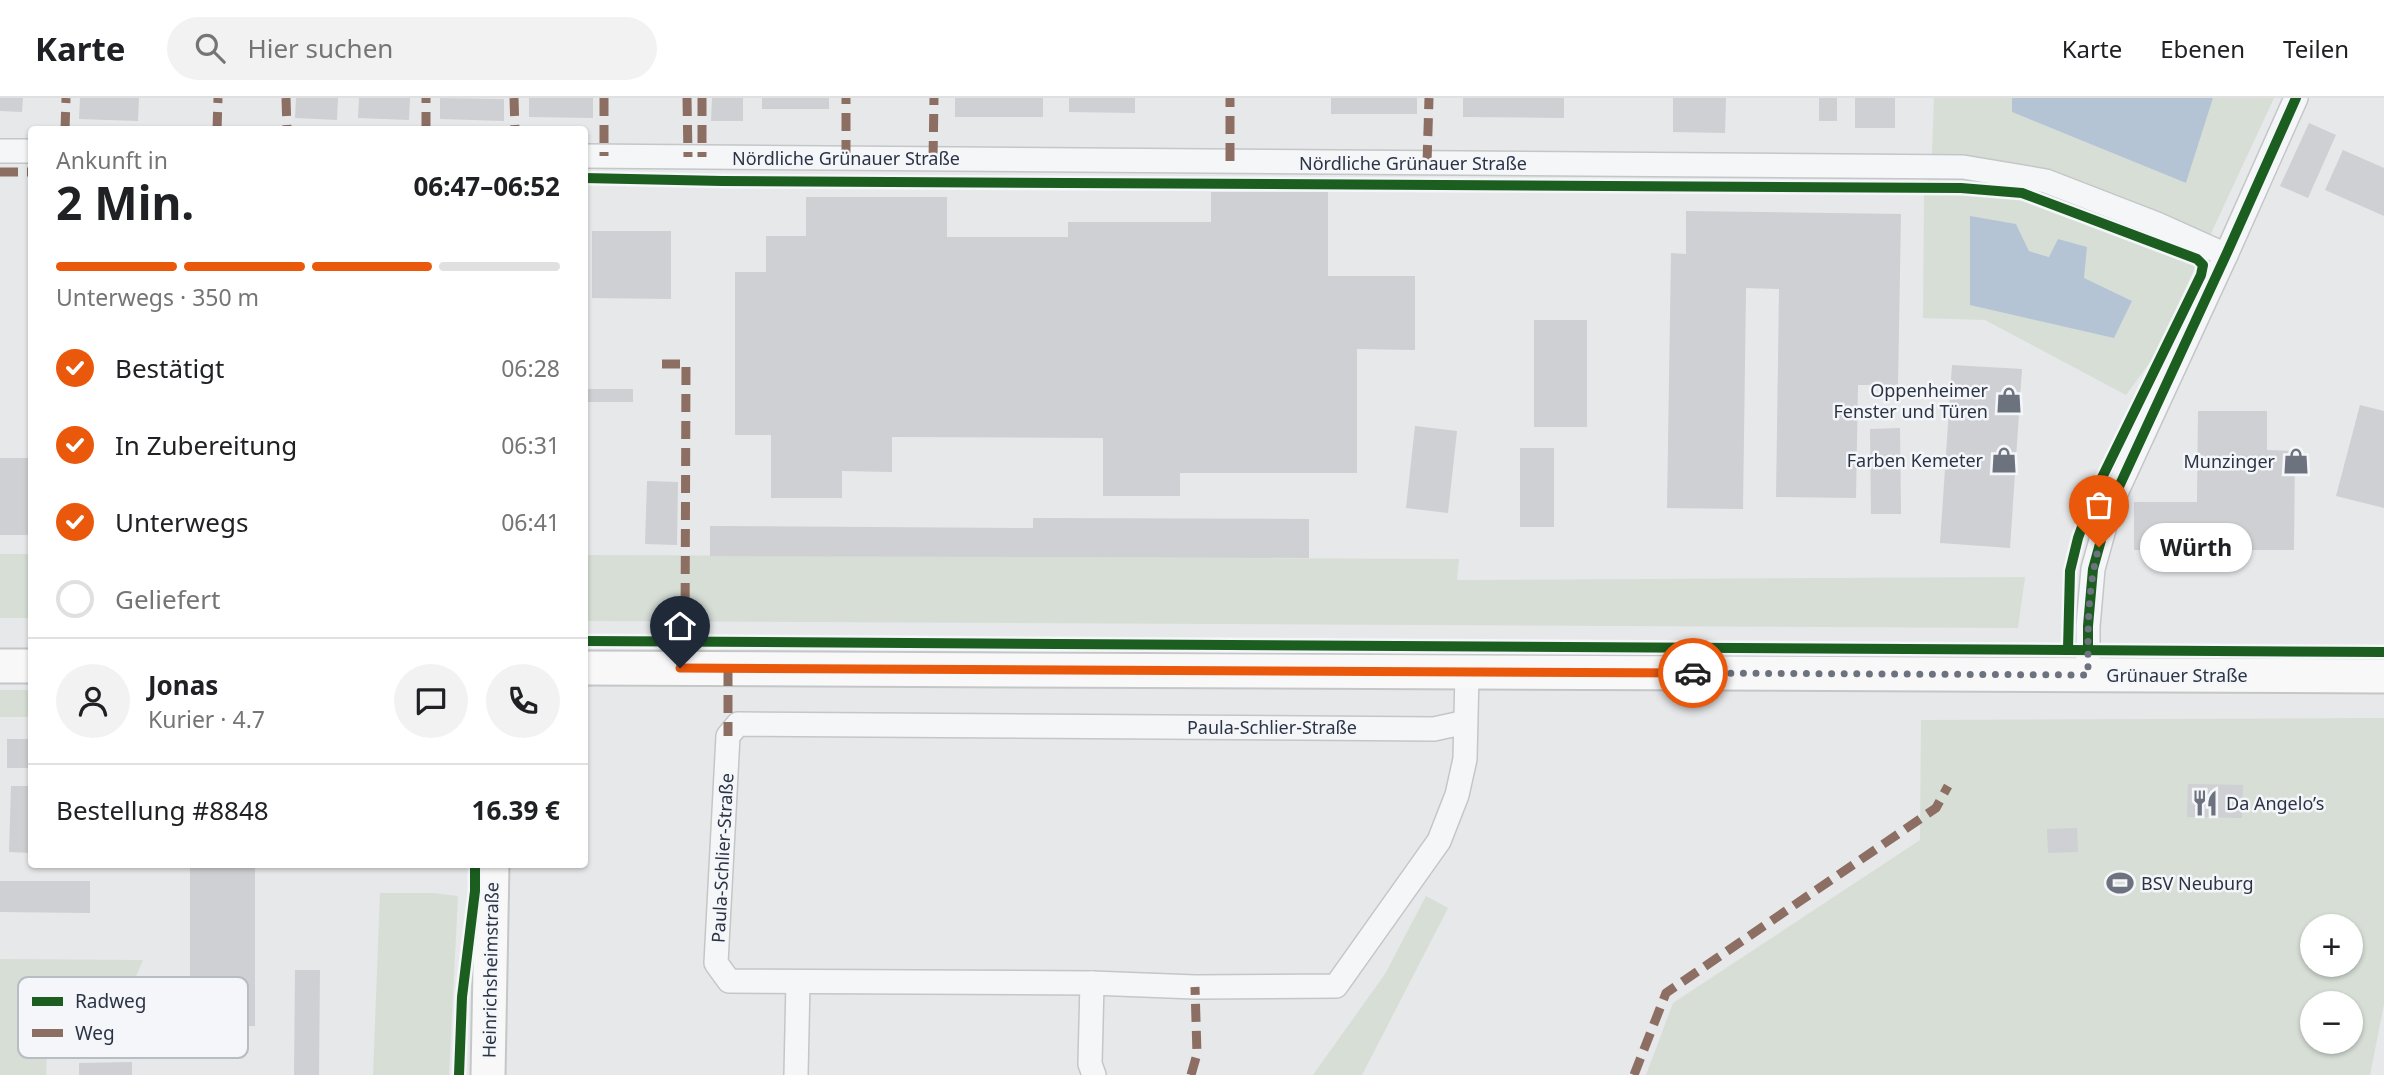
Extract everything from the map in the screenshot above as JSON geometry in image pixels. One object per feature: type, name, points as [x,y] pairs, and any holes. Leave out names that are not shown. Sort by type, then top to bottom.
[{"type":"street","points":[[2088,675],[2088,626],[2093,569],[2111,503],[2296,98]]},
{"type":"street","points":[[0,151],[28,151]]},
{"type":"street","name":"Nördliche Grünauer Straße","points":[[588,156],[1963,167],[2046,181],[2157,224],[2226,255]]},
{"type":"street","points":[[0,666],[28,666]]},
{"type":"street","name":"Grünauer Straße","points":[[588,668],[2384,676]]},
{"type":"street","name":"Paula-Schlier-Straße","points":[[1466,722],[1434,729],[738,724],[728,736],[716,963],[729,981],[1092,983],[1195,987],[1336,986],[1439,841],[1457,796],[1465,759],[1466,722],[1467,673]]},
{"type":"street","name":"Heinrichsheimstraße","points":[[488,1075],[492,868]]},
{"type":"street","points":[[796,1075],[798,982]]},
{"type":"street","points":[[1092,983],[1090,1064],[1094,1075]]},
{"type":"shaded area","points":[[1934,98],[2012,98],[2012,112],[2186,183],[2213,98],[2274,98],[2153,358],[2126,395],[1985,320],[1923,318],[1924,196],[1932,153]],"holes":[[[2016,224],[2029,251],[2050,257],[2084,277],[1970,305]]]},
{"type":"shaded area","points":[[0,554],[28,554],[28,618],[0,618]]},
{"type":"shaded area","points":[[588,555],[1459,559],[1457,580],[2025,577],[2018,628],[588,621]]},
{"type":"shaded area","points":[[0,690],[28,690],[28,717],[0,717]]},
{"type":"shaded area","name":"BSV Neuburg","points":[[2384,718],[2384,1004],[2370,1075],[1646,1075],[1673,1003],[1920,840],[1921,720]]},
{"type":"shaded area","points":[[380,893],[458,896],[449,1075],[373,1075]]},
{"type":"shaded area","points":[[1426,896],[1448,908],[1362,1075],[1313,1075],[1385,974]]},
{"type":"shaded area","points":[[0,959],[143,960],[136,977],[18,977],[18,1058],[47,1058],[46,1075],[0,1075]]},
{"type":"water","points":[[2012,98],[2213,98],[2186,183],[2012,112]]},
{"type":"water","points":[[1970,216],[2016,224],[2029,251],[2049,257],[2058,239],[2087,247],[2084,278],[2132,301],[2114,338],[1970,305]]},
{"type":"building","points":[[0,98],[23,98],[22,112],[0,111]]},
{"type":"building","points":[[80,98],[139,98],[138,121],[79,119]]},
{"type":"building","points":[[296,98],[338,98],[337,120],[295,118]]},
{"type":"building","points":[[359,98],[410,98],[409,120],[358,118]]},
{"type":"building","points":[[440,98],[504,99],[504,121],[440,119]]},
{"type":"building","points":[[529,98],[593,98],[593,118],[529,117]]},
{"type":"building","points":[[712,98],[743,98],[743,121],[711,121]]},
{"type":"building","points":[[762,98],[829,98],[829,109],[762,109]]},
{"type":"building","points":[[955,98],[1043,98],[1043,117],[955,117]]},
{"type":"building","points":[[1069,98],[1135,98],[1135,113],[1069,112]]},
{"type":"building","points":[[1331,98],[1417,98],[1417,114],[1331,114]]},
{"type":"building","points":[[1463,98],[1564,98],[1564,118],[1463,117]]},
{"type":"building","points":[[1673,98],[1726,98],[1725,133],[1673,132]]},
{"type":"building","points":[[1819,98],[1837,98],[1837,121],[1819,121]]},
{"type":"building","points":[[1855,98],[1895,98],[1895,128],[1855,128]]},
{"type":"building","points":[[2309,123],[2336,135],[2308,198],[2280,186]]},
{"type":"building","points":[[2343,150],[2384,168],[2384,216],[2325,190]]},
{"type":"building","points":[[1211,192],[1328,192],[1328,276],[1415,276],[1415,350],[1357,349],[1357,473],[1180,473],[1180,496],[1103,496],[1103,438],[892,437],[892,472],[842,471],[842,498],[771,498],[771,435],[735,435],[735,272],[766,272],[766,236],[806,236],[806,197],[947,197],[947,237],[1068,237],[1068,222],[1211,222]]},
{"type":"building","points":[[1686,211],[1901,214],[1898,385],[1858,385],[1856,498],[1776,497],[1779,289],[1746,288],[1743,509],[1667,508],[1671,253],[1686,254]]},
{"type":"building","points":[[592,231],[671,231],[671,299],[592,298]]},
{"type":"building","points":[[1534,320],[1587,320],[1587,427],[1534,427]]},
{"type":"building","points":[[1952,365],[2022,369],[2010,548],[1940,543]]},
{"type":"building","points":[[588,389],[633,389],[633,402],[588,402]]},
{"type":"building","points":[[2360,405],[2384,411],[2384,508],[2336,496]]},
{"type":"building","points":[[2198,411],[2267,411],[2267,450],[2295,451],[2294,550],[2134,550],[2134,502],[2197,502]]},
{"type":"building","points":[[1415,426],[1457,431],[1448,513],[1406,508]]},
{"type":"building","points":[[1900,428],[1901,514],[1871,514],[1870,429]]},
{"type":"building","points":[[1520,448],[1554,448],[1554,527],[1520,527]]},
{"type":"building","points":[[0,458],[28,458],[28,535],[0,535]]},
{"type":"building","points":[[647,481],[678,482],[677,545],[645,544]]},
{"type":"building","points":[[1033,518],[1309,519],[1309,558],[710,556],[710,526],[1033,528]]},
{"type":"building","points":[[7,739],[28,739],[28,768],[7,768]]},
{"type":"building","points":[[2188,784],[2243,785],[2242,818],[2187,817]]},
{"type":"building","points":[[11,786],[28,786],[28,853],[9,852]]},
{"type":"building","points":[[2077,828],[2078,852],[2048,853],[2047,829]]},
{"type":"building","points":[[190,868],[255,868],[255,1026],[248,1026],[248,977],[190,977]]},
{"type":"building","points":[[0,881],[90,881],[90,913],[0,912]]},
{"type":"building","points":[[295,970],[320,970],[319,1075],[294,1075]]},
{"type":"building","points":[[132,1062],[132,1075],[79,1075],[79,1063]]},
{"type":"marked path","points":[[65,126],[66,98]]},
{"type":"marked path","points":[[217,126],[218,98]]},
{"type":"marked path","points":[[286,98],[287,126]]},
{"type":"marked path","points":[[426,98],[426,126]]},
{"type":"marked path","points":[[514,98],[515,126]]},
{"type":"marked path","points":[[604,98],[604,156]]},
{"type":"marked path","points":[[687,98],[688,157]]},
{"type":"marked path","points":[[702,98],[702,157]]},
{"type":"marked path","points":[[846,98],[846,158]]},
{"type":"marked path","points":[[933,159],[934,98]]},
{"type":"marked path","points":[[1230,98],[1230,161]]},
{"type":"marked path","points":[[1427,163],[1429,98]]},
{"type":"marked path","points":[[0,172],[28,172]]},
{"type":"marked path","points":[[662,364],[686,364],[685,641]]},
{"type":"marked path","points":[[728,668],[728,736]]},
{"type":"marked path","points":[[1634,1075],[1666,993],[1936,808],[1948,786]]},
{"type":"marked path","points":[[1191,1075],[1197,1054],[1195,987]]},
{"type":"cycle path","points":[[2088,649],[2093,569],[2111,504],[2296,98]]},
{"type":"cycle path","points":[[588,178],[1961,188],[2022,193],[2197,259],[2203,265],[2201,275],[2093,496],[2078,538],[2070,571],[2068,649]]},
{"type":"cycle path","points":[[588,641],[2384,652]]},
{"type":"cycle path","points":[[459,1075],[462,997],[475,891],[475,868]]},
{"type":"way so far","points":[[1693,673],[2088,675],[2088,626],[2093,569],[2099,547]]},
{"type":"place","name":"Oppenheimer Fenster und Türen","points":[[2009,400]]},
{"type":"place","name":"Farben Kemeter","points":[[2004,460]]},
{"type":"place","name":"Munzinger","points":[[2296,461]]},
{"type":"place","name":"Würth","points":[[2099,547]]},
{"type":"place","name":"Da Angelo’s","points":[[2205,803]]},
{"type":"place","name":"BSV Neuburg","points":[[2120,883]]},
{"type":"route","points":[[680,668],[1693,673]]}]
